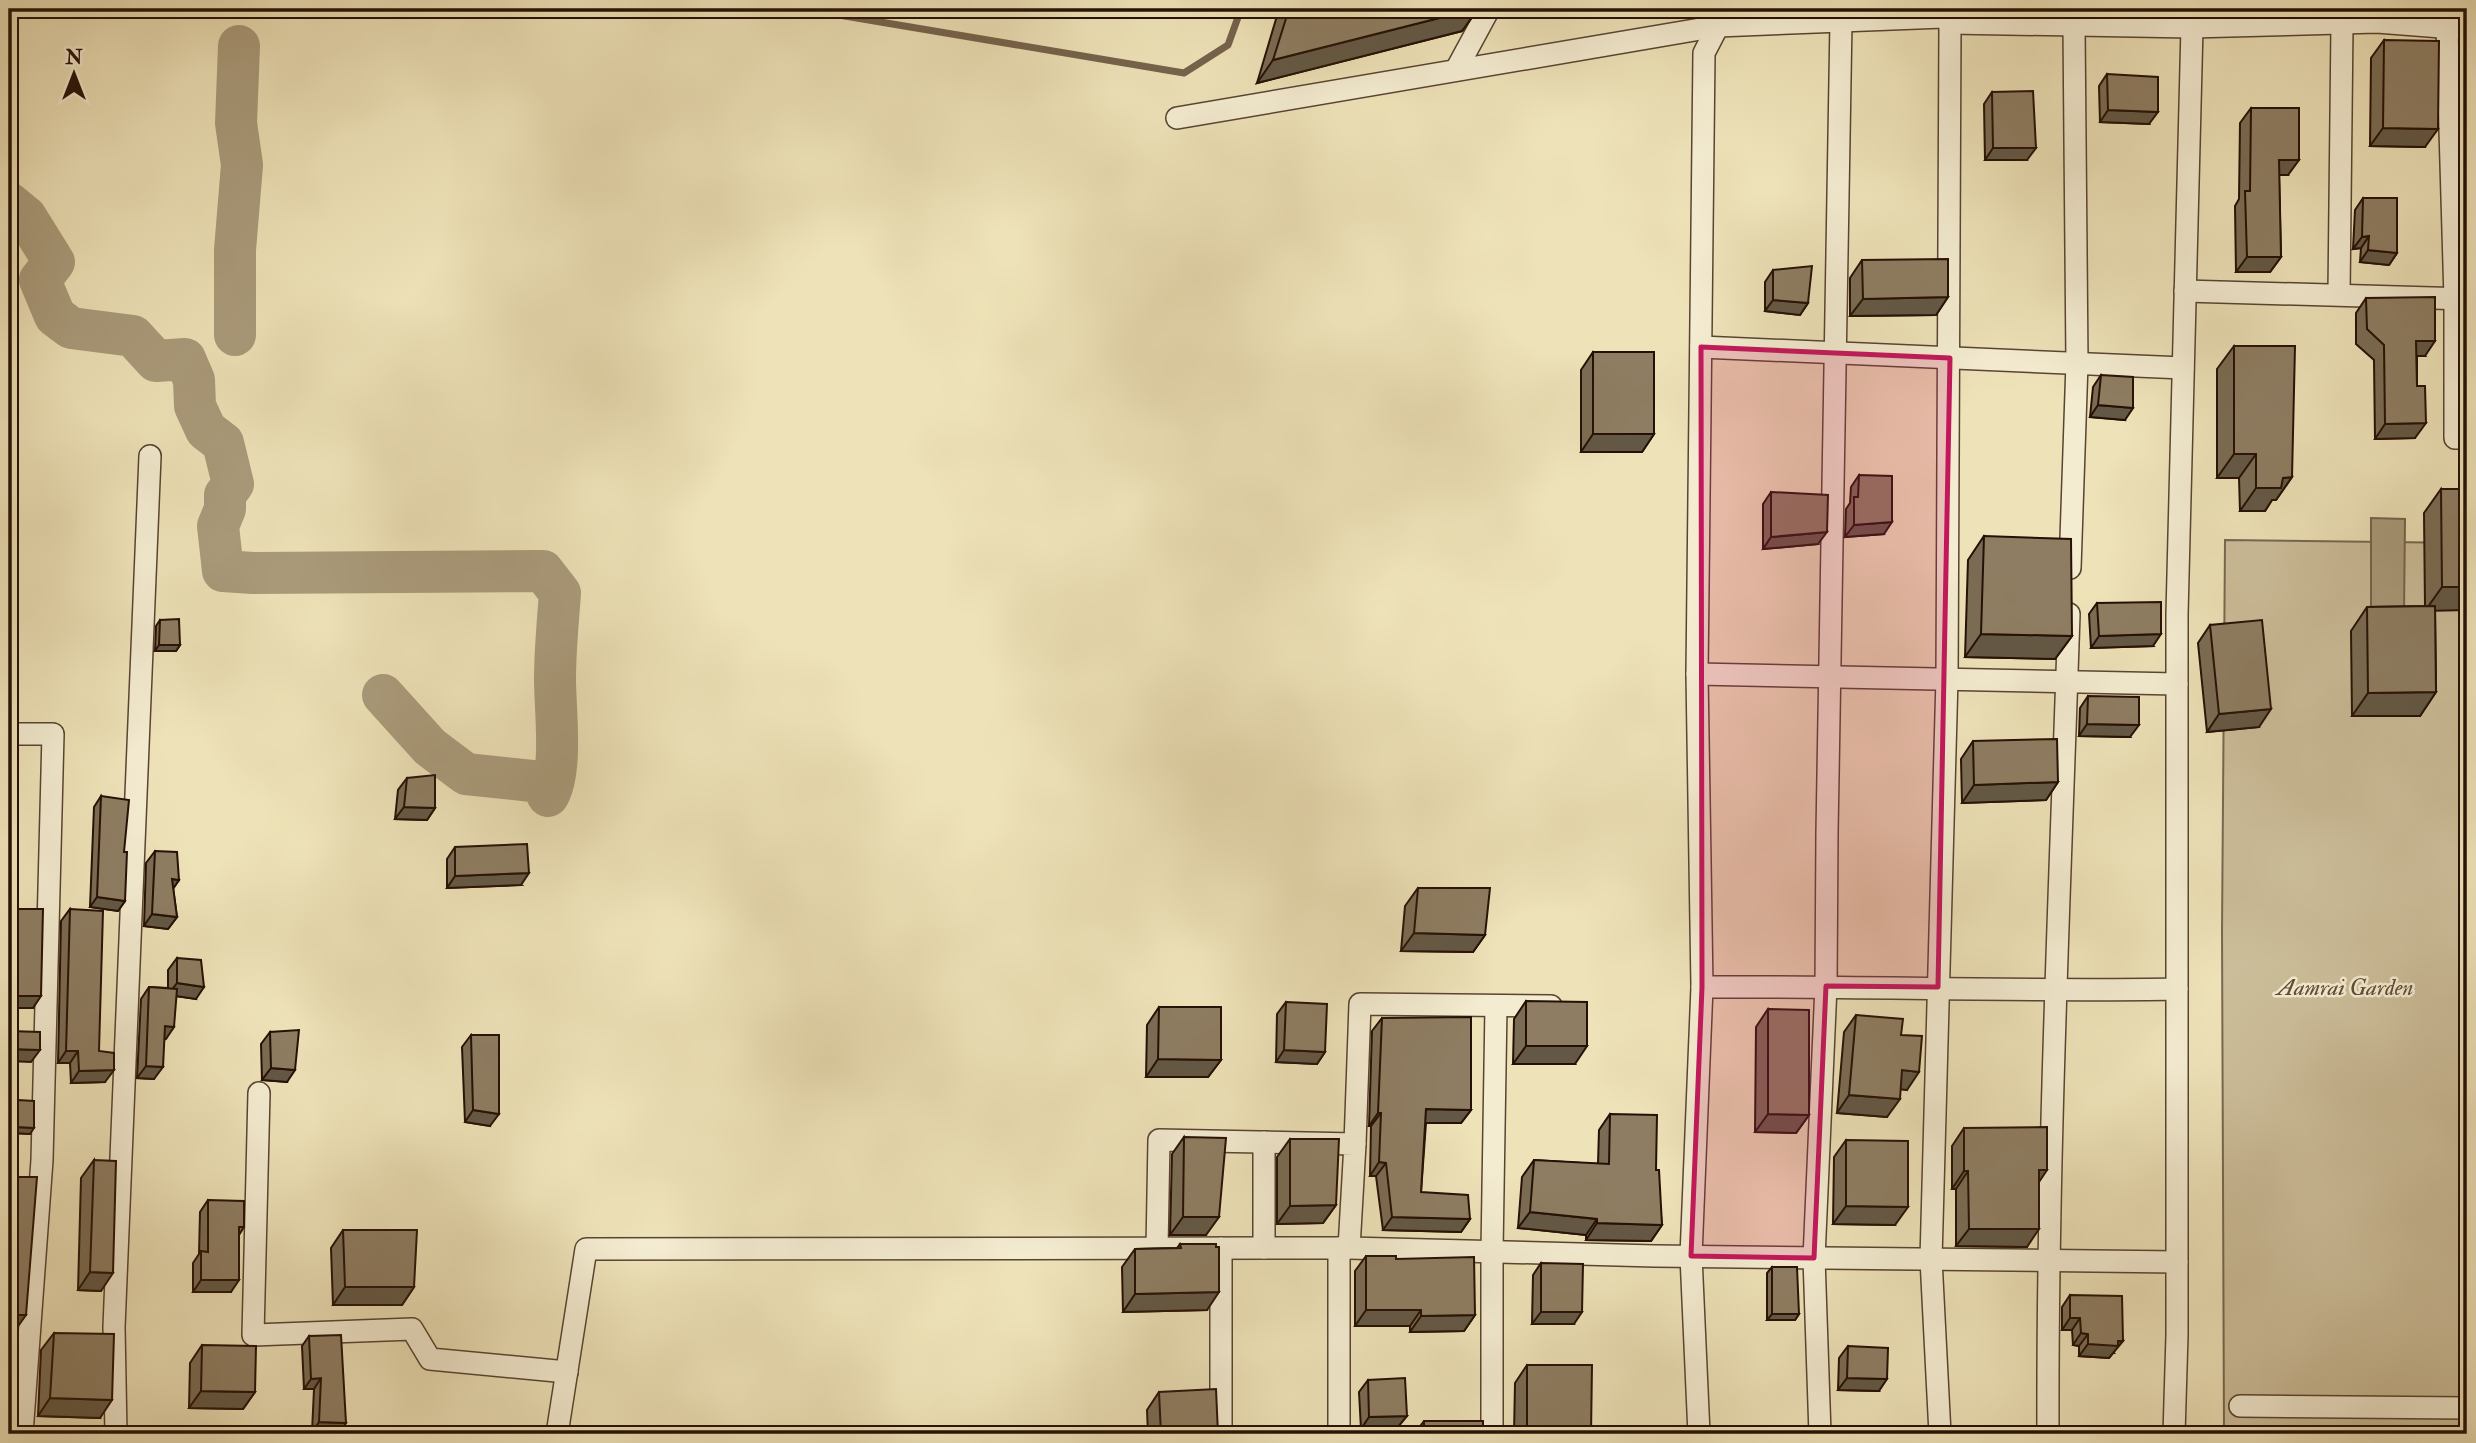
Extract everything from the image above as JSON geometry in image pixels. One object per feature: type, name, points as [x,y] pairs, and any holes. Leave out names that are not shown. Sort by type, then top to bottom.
[{"type":"street","points":[[1456,70],[1489,9]]},
{"type":"street","points":[[1177,118],[1456,70],[1719,17],[1841,21],[1945,16],[2074,27],[2192,27],[2342,25],[2377,15],[2457,29],[2461,299],[2455,438],[2467,438]]},
{"type":"street","points":[[1940,1434],[1931,1259],[1947,678],[1950,358],[1945,16]]},
{"type":"street","points":[[1699,1434],[1691,1256],[1702,987],[1697,674],[1704,53],[1719,17]]},
{"type":"street","points":[[1820,1434],[1814,1258],[1826,986],[1841,21]]},
{"type":"street","points":[[2339,294],[2342,25]]},
{"type":"street","points":[[2048,1434],[2047,1261],[2054,991],[2077,363],[2074,27]]},
{"type":"street","points":[[2174,1434],[2177,1262],[2177,684],[2192,27]]},
{"type":"street","points":[[2185,291],[2461,299]]},
{"type":"street","points":[[1701,347],[2183,368]]},
{"type":"street","points":[[116,1434],[114,1327],[150,456]]},
{"type":"street","points":[[1697,674],[2177,684]]},
{"type":"street","points":[[9,734],[52,734],[42,1160],[22,1434]]},
{"type":"street","points":[[1702,987],[1938,987],[2054,991],[2177,989]]},
{"type":"street","points":[[1339,1434],[1344,1248],[1355,1144],[1360,1004],[1570,1007]]},
{"type":"street","points":[[1492,1434],[1496,1006]]},
{"type":"street","points":[[259,1093],[253,1335],[412,1329],[430,1359],[567,1372]]},
{"type":"street","points":[[1157,1248],[1158,1140],[1355,1144]]},
{"type":"street","points":[[1264,1248],[1265,1142]]},
{"type":"street","points":[[1221,1248],[1221,1434]]},
{"type":"street","points":[[557,1434],[586,1249],[1344,1248],[1691,1256],[2177,1262]]},
{"type":"street","points":[[2240,1406],[2467,1408]]},
{"type":"highlighted area","points":[[1701,347],[1950,358],[1938,987],[1826,986],[1814,1258],[1691,1256],[1702,987]]},
{"type":"green space","name":"Aamrai Garden","points":[[2225,540],[2467,543],[2467,1434],[2224,1434],[2222,931]]},
{"type":"shaded area","points":[[2371,518],[2405,519],[2404,614],[2371,614]]},
{"type":"building","points":[[1289,9],[1475,9],[1273,60]]},
{"type":"building","points":[[2384,40],[2439,41],[2438,129],[2383,128]]},
{"type":"building","points":[[2107,74],[2158,77],[2158,112],[2108,110]]},
{"type":"building","points":[[2033,91],[2036,148],[1993,148],[1992,92]]},
{"type":"building","points":[[2251,108],[2299,108],[2299,160],[2279,160],[2281,257],[2247,257],[2245,191],[2250,191]]},
{"type":"building","points":[[2363,198],[2397,198],[2397,253],[2368,250],[2369,236],[2362,237]]},
{"type":"building","points":[[1948,259],[1948,297],[1863,299],[1862,260]]},
{"type":"building","points":[[1812,266],[1808,303],[1773,300],[1773,270]]},
{"type":"building","points":[[2435,297],[2435,341],[2416,341],[2417,386],[2425,386],[2426,423],[2385,424],[2384,345],[2367,329],[2366,298]]},
{"type":"building","points":[[2234,346],[2295,346],[2292,477],[2283,478],[2281,488],[2256,488],[2256,454],[2234,454]]},
{"type":"building","points":[[1593,352],[1654,352],[1654,434],[1593,434]]},
{"type":"building","points":[[2101,375],[2133,377],[2133,408],[2098,405]]},
{"type":"building","points":[[1859,475],[1892,476],[1892,522],[1854,525],[1854,497],[1858,497]]},
{"type":"building","points":[[2441,489],[2467,489],[2467,587],[2442,587]]},
{"type":"building","points":[[1771,492],[1828,495],[1827,532],[1771,537]]},
{"type":"building","points":[[1984,536],[2071,539],[2072,636],[1981,634]]},
{"type":"building","points":[[2161,602],[2161,634],[2099,636],[2097,603]]},
{"type":"building","points":[[2435,606],[2436,692],[2368,693],[2367,607]]},
{"type":"building","points":[[179,619],[180,645],[159,645],[160,620]]},
{"type":"building","points":[[2262,620],[2271,709],[2219,714],[2210,625]]},
{"type":"building","points":[[2088,696],[2139,697],[2139,725],[2087,724]]},
{"type":"building","points":[[2057,739],[2058,782],[1974,785],[1973,741]]},
{"type":"building","points":[[435,775],[435,808],[404,807],[407,778]]},
{"type":"building","points":[[101,796],[129,800],[124,852],[127,852],[125,901],[97,897]]},
{"type":"building","points":[[527,844],[529,873],[455,876],[455,847]]},
{"type":"building","points":[[155,851],[177,852],[179,880],[172,879],[177,917],[152,914]]},
{"type":"building","points":[[1418,888],[1490,888],[1485,935],[1414,933]]},
{"type":"building","points":[[9,909],[43,909],[41,996],[16,996],[16,944],[9,944]]},
{"type":"building","points":[[70,909],[103,911],[99,1051],[114,1053],[114,1070],[79,1071],[78,1051],[66,1051]]},
{"type":"building","points":[[177,958],[201,960],[204,987],[177,983]]},
{"type":"building","points":[[149,987],[177,989],[174,1027],[165,1026],[163,1067],[146,1066]]},
{"type":"building","points":[[1526,1001],[1587,1002],[1587,1046],[1526,1046]]},
{"type":"building","points":[[1286,1002],[1327,1004],[1325,1052],[1284,1050]]},
{"type":"building","points":[[1159,1007],[1221,1007],[1221,1060],[1158,1059]]},
{"type":"building","points":[[1768,1009],[1809,1010],[1809,1115],[1768,1114]]},
{"type":"building","points":[[1856,1015],[1903,1019],[1901,1035],[1922,1036],[1919,1072],[1902,1070],[1900,1099],[1849,1095]]},
{"type":"building","points":[[1471,1017],[1471,1110],[1426,1109],[1421,1192],[1468,1195],[1470,1219],[1392,1217],[1386,1163],[1379,1162],[1382,1018]]},
{"type":"building","points":[[299,1030],[295,1070],[271,1068],[270,1032]]},
{"type":"building","points":[[9,1031],[40,1032],[40,1050],[9,1049]]},
{"type":"building","points":[[471,1035],[499,1035],[499,1114],[473,1110]]},
{"type":"building","points":[[18,1100],[34,1101],[34,1128],[17,1127]]},
{"type":"building","points":[[1610,1114],[1657,1115],[1656,1170],[1659,1170],[1662,1225],[1597,1223],[1597,1219],[1530,1212],[1534,1160],[1609,1164]]},
{"type":"building","points":[[2047,1127],[2047,1170],[2039,1170],[2039,1229],[1969,1229],[1968,1171],[1964,1171],[1964,1128]]},
{"type":"building","points":[[1184,1137],[1226,1138],[1219,1217],[1183,1217]]},
{"type":"building","points":[[1290,1139],[1339,1139],[1336,1205],[1290,1206]]},
{"type":"building","points":[[1846,1140],[1908,1141],[1908,1207],[1846,1206]]},
{"type":"building","points":[[94,1160],[116,1161],[113,1273],[90,1272]]},
{"type":"building","points":[[13,1177],[37,1177],[26,1315],[9,1315],[9,1227],[13,1227]]},
{"type":"building","points":[[208,1200],[244,1201],[244,1227],[239,1227],[239,1280],[201,1280],[201,1251],[208,1252]]},
{"type":"building","points":[[343,1230],[417,1230],[414,1287],[345,1287]]},
{"type":"building","points":[[1180,1244],[1216,1244],[1216,1247],[1219,1247],[1219,1292],[1135,1294],[1135,1249],[1181,1248]]},
{"type":"building","points":[[1366,1256],[1396,1256],[1396,1259],[1474,1257],[1475,1315],[1421,1316],[1421,1310],[1366,1310]]},
{"type":"building","points":[[1541,1263],[1583,1264],[1582,1312],[1541,1312]]},
{"type":"building","points":[[1772,1267],[1797,1267],[1799,1314],[1772,1314]]},
{"type":"building","points":[[2070,1295],[2122,1296],[2123,1341],[2118,1341],[2118,1346],[2088,1344],[2088,1334],[2081,1333],[2080,1318],[2070,1318]]},
{"type":"building","points":[[54,1333],[114,1334],[112,1400],[50,1398]]},
{"type":"building","points":[[341,1335],[346,1423],[319,1422],[321,1378],[311,1379],[309,1336]]},
{"type":"building","points":[[202,1345],[256,1346],[255,1392],[201,1391]]},
{"type":"building","points":[[1848,1346],[1888,1348],[1887,1379],[1847,1378]]},
{"type":"building","points":[[1527,1365],[1592,1365],[1591,1434],[1527,1434]]},
{"type":"building","points":[[1405,1378],[1407,1416],[1369,1417],[1368,1380]]},
{"type":"building","points":[[1216,1389],[1218,1434],[1161,1434],[1159,1392]]},
{"type":"building","points":[[1424,1421],[1483,1421],[1483,1434],[1424,1434]]},
{"type":"waterway","points":[[821,9],[827,13],[1184,73],[1228,45],[1241,9]]},
{"type":"waterway","points":[[235,335],[235,250],[242,165],[236,123],[239,46]]},
{"type":"waterway","points":[[9,203],[26,217],[54,262],[40,280],[55,316],[71,328],[133,336],[156,361],[185,359],[194,380],[195,406],[206,430],[223,443],[233,484],[225,495],[225,509],[218,526],[223,571],[543,571],[560,593],[555,668],[557,756],[553,785],[548,796],[541,782],[466,774],[430,747],[383,695]]}]
